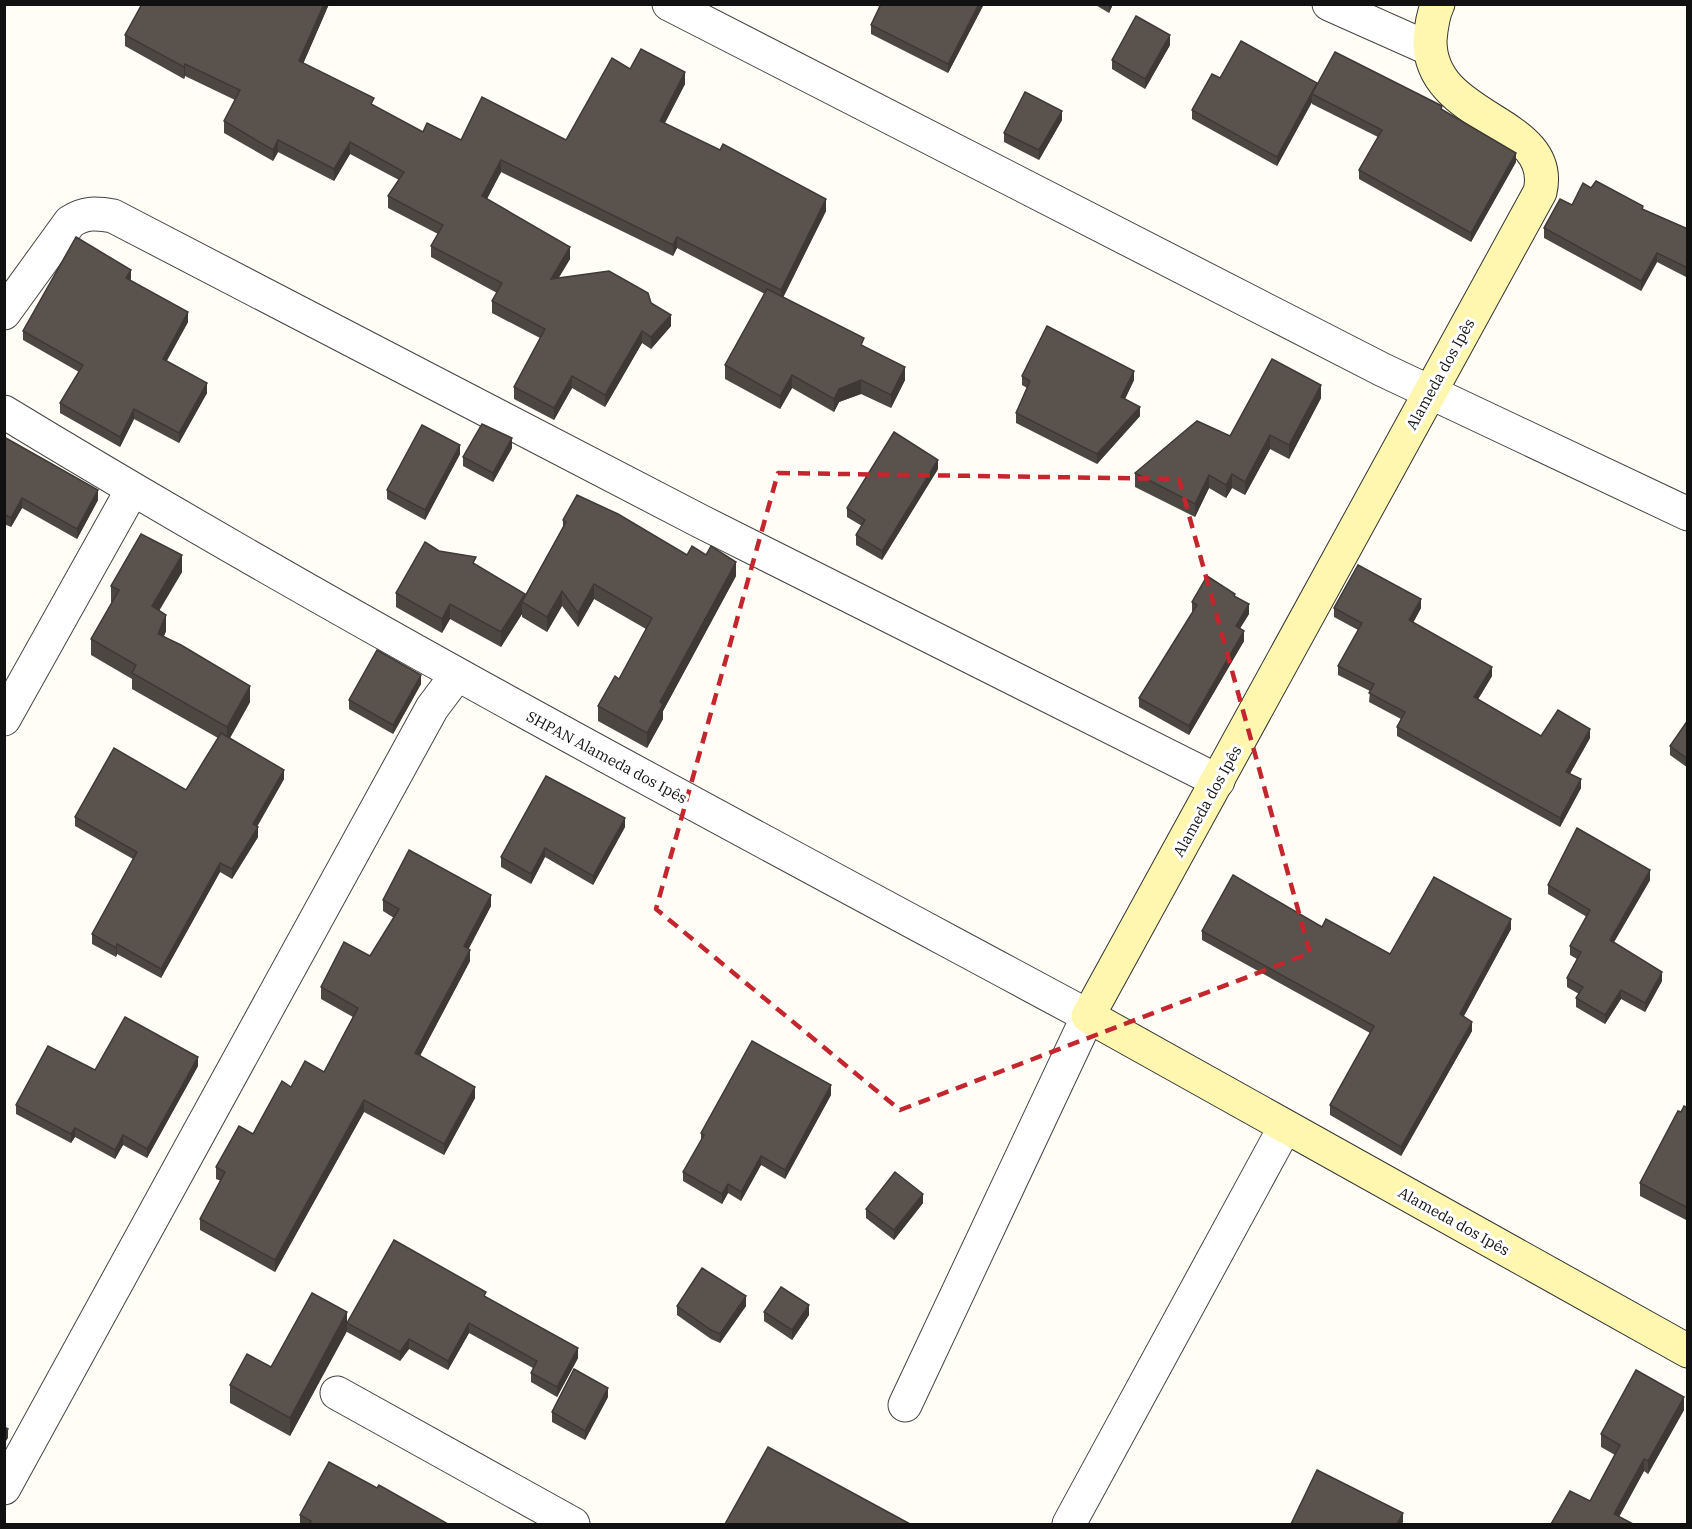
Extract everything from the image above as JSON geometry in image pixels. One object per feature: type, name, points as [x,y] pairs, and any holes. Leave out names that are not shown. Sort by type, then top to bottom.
[{"type":"street","points":[[669,4],[1383,370],[1688,514]]},
{"type":"street","points":[[1329,4],[1430,49],[1431,33],[1438,4]]},
{"type":"street","name":"Alameda dos Ipês","points":[[1430,49],[1446,86],[1454,94],[1530,147],[1542,166],[1543,180],[1540,192],[1088,1016],[1688,1351]]},
{"type":"street","points":[[4,313],[70,222],[80,216],[97,213],[113,216],[711,527],[1218,781]]},
{"type":"street","name":"SHPAN Alameda dos Ipês","points":[[4,412],[132,490],[456,676],[1088,1016]]},
{"type":"street","points":[[4,718],[132,490]]},
{"type":"street","points":[[4,1488],[432,708],[456,676]]},
{"type":"street","points":[[905,1404],[1088,1016]]},
{"type":"street","points":[[1069,1524],[1285,1127]]},
{"type":"street","points":[[337,1393],[573,1524]]},
{"type":"highlighted area","points":[[778,473],[1179,479],[1310,953],[900,1110],[656,909]]},
{"type":"building","points":[[142,4],[324,4],[299,61],[374,98],[371,104],[423,132],[427,123],[461,140],[482,97],[566,140],[612,58],[630,69],[641,49],[685,72],[660,121],[720,150],[723,144],[826,199],[781,290],[677,237],[673,245],[501,160],[482,196],[570,247],[551,279],[609,271],[648,293],[651,303],[671,315],[651,337],[642,331],[605,395],[572,376],[554,408],[514,387],[545,329],[492,301],[502,283],[431,246],[443,225],[388,196],[404,172],[350,142],[334,169],[278,140],[273,150],[224,121],[240,90],[185,64],[184,67],[125,35]]},
{"type":"building","points":[[881,4],[979,4],[948,64],[871,25]]},
{"type":"building","points":[[1136,16],[1170,35],[1145,79],[1112,60]]},
{"type":"building","points":[[1241,41],[1317,83],[1277,157],[1192,110],[1212,74],[1220,78]]},
{"type":"building","points":[[1335,52],[1442,106],[1441,109],[1516,153],[1471,233],[1359,170],[1382,130],[1312,94]]},
{"type":"building","points":[[1025,92],[1062,111],[1039,150],[1004,133]]},
{"type":"building","points":[[1596,181],[1643,206],[1642,209],[1688,229],[1688,268],[1657,253],[1641,281],[1544,228],[1560,199],[1572,205],[1583,183],[1591,188]]},
{"type":"building","points":[[76,237],[131,270],[126,278],[188,312],[163,359],[207,383],[179,433],[134,409],[120,437],[60,403],[83,365],[23,331]]},
{"type":"building","points":[[767,289],[864,338],[861,345],[905,367],[891,395],[861,380],[839,389],[834,399],[792,375],[780,396],[725,365]]},
{"type":"building","points":[[1047,326],[1134,371],[1121,397],[1140,407],[1097,454],[1016,413],[1030,381],[1022,376]]},
{"type":"building","points":[[1272,359],[1321,385],[1289,445],[1270,435],[1245,482],[1232,474],[1226,485],[1209,475],[1195,504],[1135,473],[1197,421],[1230,436]]},
{"type":"building","points":[[482,424],[512,438],[493,473],[463,457]]},
{"type":"building","points":[[422,425],[460,445],[425,510],[387,490]]},
{"type":"building","points":[[894,432],[938,460],[882,551],[856,535],[865,520],[847,508]]},
{"type":"building","points":[[4,437],[98,490],[77,529],[22,498],[11,518],[4,514]]},
{"type":"building","points":[[577,495],[618,514],[687,555],[692,546],[706,555],[711,546],[736,562],[660,702],[663,704],[647,733],[598,706],[615,676],[619,679],[652,618],[594,584],[578,613],[562,591],[547,617],[522,602],[566,522],[563,520]]},
{"type":"building","points":[[141,534],[182,555],[152,606],[166,615],[158,634],[250,686],[227,727],[132,673],[136,665],[91,639],[119,590],[111,586]]},
{"type":"building","points":[[425,542],[439,551],[476,557],[473,563],[525,594],[501,632],[450,604],[442,619],[396,593]]},
{"type":"building","points":[[1358,565],[1421,599],[1409,620],[1492,667],[1474,697],[1541,736],[1558,710],[1590,729],[1566,772],[1581,779],[1560,818],[1397,727],[1405,712],[1369,693],[1374,684],[1338,666],[1362,623],[1334,608]]},
{"type":"building","points":[[1207,576],[1249,604],[1236,626],[1244,631],[1189,726],[1139,698],[1197,605],[1192,602]]},
{"type":"building","points":[[377,650],[421,675],[393,725],[349,700]]},
{"type":"building","points":[[1688,720],[1688,759],[1670,746]]},
{"type":"building","points":[[221,733],[284,770],[253,824],[258,827],[232,869],[220,863],[161,969],[117,944],[116,948],[92,934],[137,852],[75,817],[114,748],[186,790]]},
{"type":"building","points":[[546,776],[625,818],[593,876],[545,848],[531,874],[501,857]]},
{"type":"building","points":[[1577,828],[1650,870],[1610,940],[1662,972],[1645,1003],[1621,990],[1605,1015],[1576,998],[1583,987],[1567,978],[1581,952],[1570,946],[1590,910],[1548,885]]},
{"type":"building","points":[[409,850],[491,895],[464,946],[470,950],[415,1053],[475,1087],[444,1144],[364,1100],[275,1260],[200,1219],[225,1172],[216,1167],[239,1126],[253,1134],[282,1081],[291,1087],[305,1061],[324,1072],[358,1008],[321,987],[344,942],[370,956],[399,909],[383,900]]},
{"type":"building","points":[[1233,875],[1322,927],[1326,919],[1390,954],[1434,877],[1511,919],[1460,1014],[1472,1022],[1401,1147],[1330,1105],[1374,1026],[1202,931]]},
{"type":"building","points":[[125,1017],[198,1057],[147,1149],[123,1135],[115,1150],[75,1128],[71,1134],[16,1105],[48,1046],[95,1070]]},
{"type":"building","points":[[752,1041],[831,1085],[785,1170],[761,1156],[741,1192],[728,1184],[722,1194],[683,1172],[704,1135],[701,1133]]},
{"type":"building","points":[[1684,1106],[1688,1108],[1688,1208],[1640,1183],[1678,1111],[1681,1112]]},
{"type":"building","points":[[895,1172],[923,1194],[894,1230],[866,1209]]},
{"type":"building","points":[[394,1240],[486,1292],[484,1296],[578,1348],[557,1387],[531,1373],[537,1361],[469,1323],[448,1361],[409,1339],[400,1352],[347,1323]]},
{"type":"building","points":[[702,1268],[746,1296],[720,1334],[677,1306]]},
{"type":"building","points":[[781,1287],[809,1305],[792,1330],[764,1312]]},
{"type":"building","points":[[312,1293],[347,1312],[290,1418],[230,1385],[247,1354],[271,1367]]},
{"type":"building","points":[[574,1369],[608,1388],[585,1431],[552,1412]]},
{"type":"building","points":[[1636,1370],[1684,1397],[1648,1461],[1644,1459],[1614,1514],[1633,1524],[1551,1524],[1570,1491],[1590,1501],[1620,1445],[1601,1434]]},
{"type":"building","points":[[768,1447],[910,1524],[725,1524]]},
{"type":"building","points":[[329,1462],[377,1488],[379,1485],[448,1524],[309,1524],[311,1521],[300,1515]]},
{"type":"building","points":[[1317,1470],[1403,1513],[1397,1524],[1291,1524]]}]
